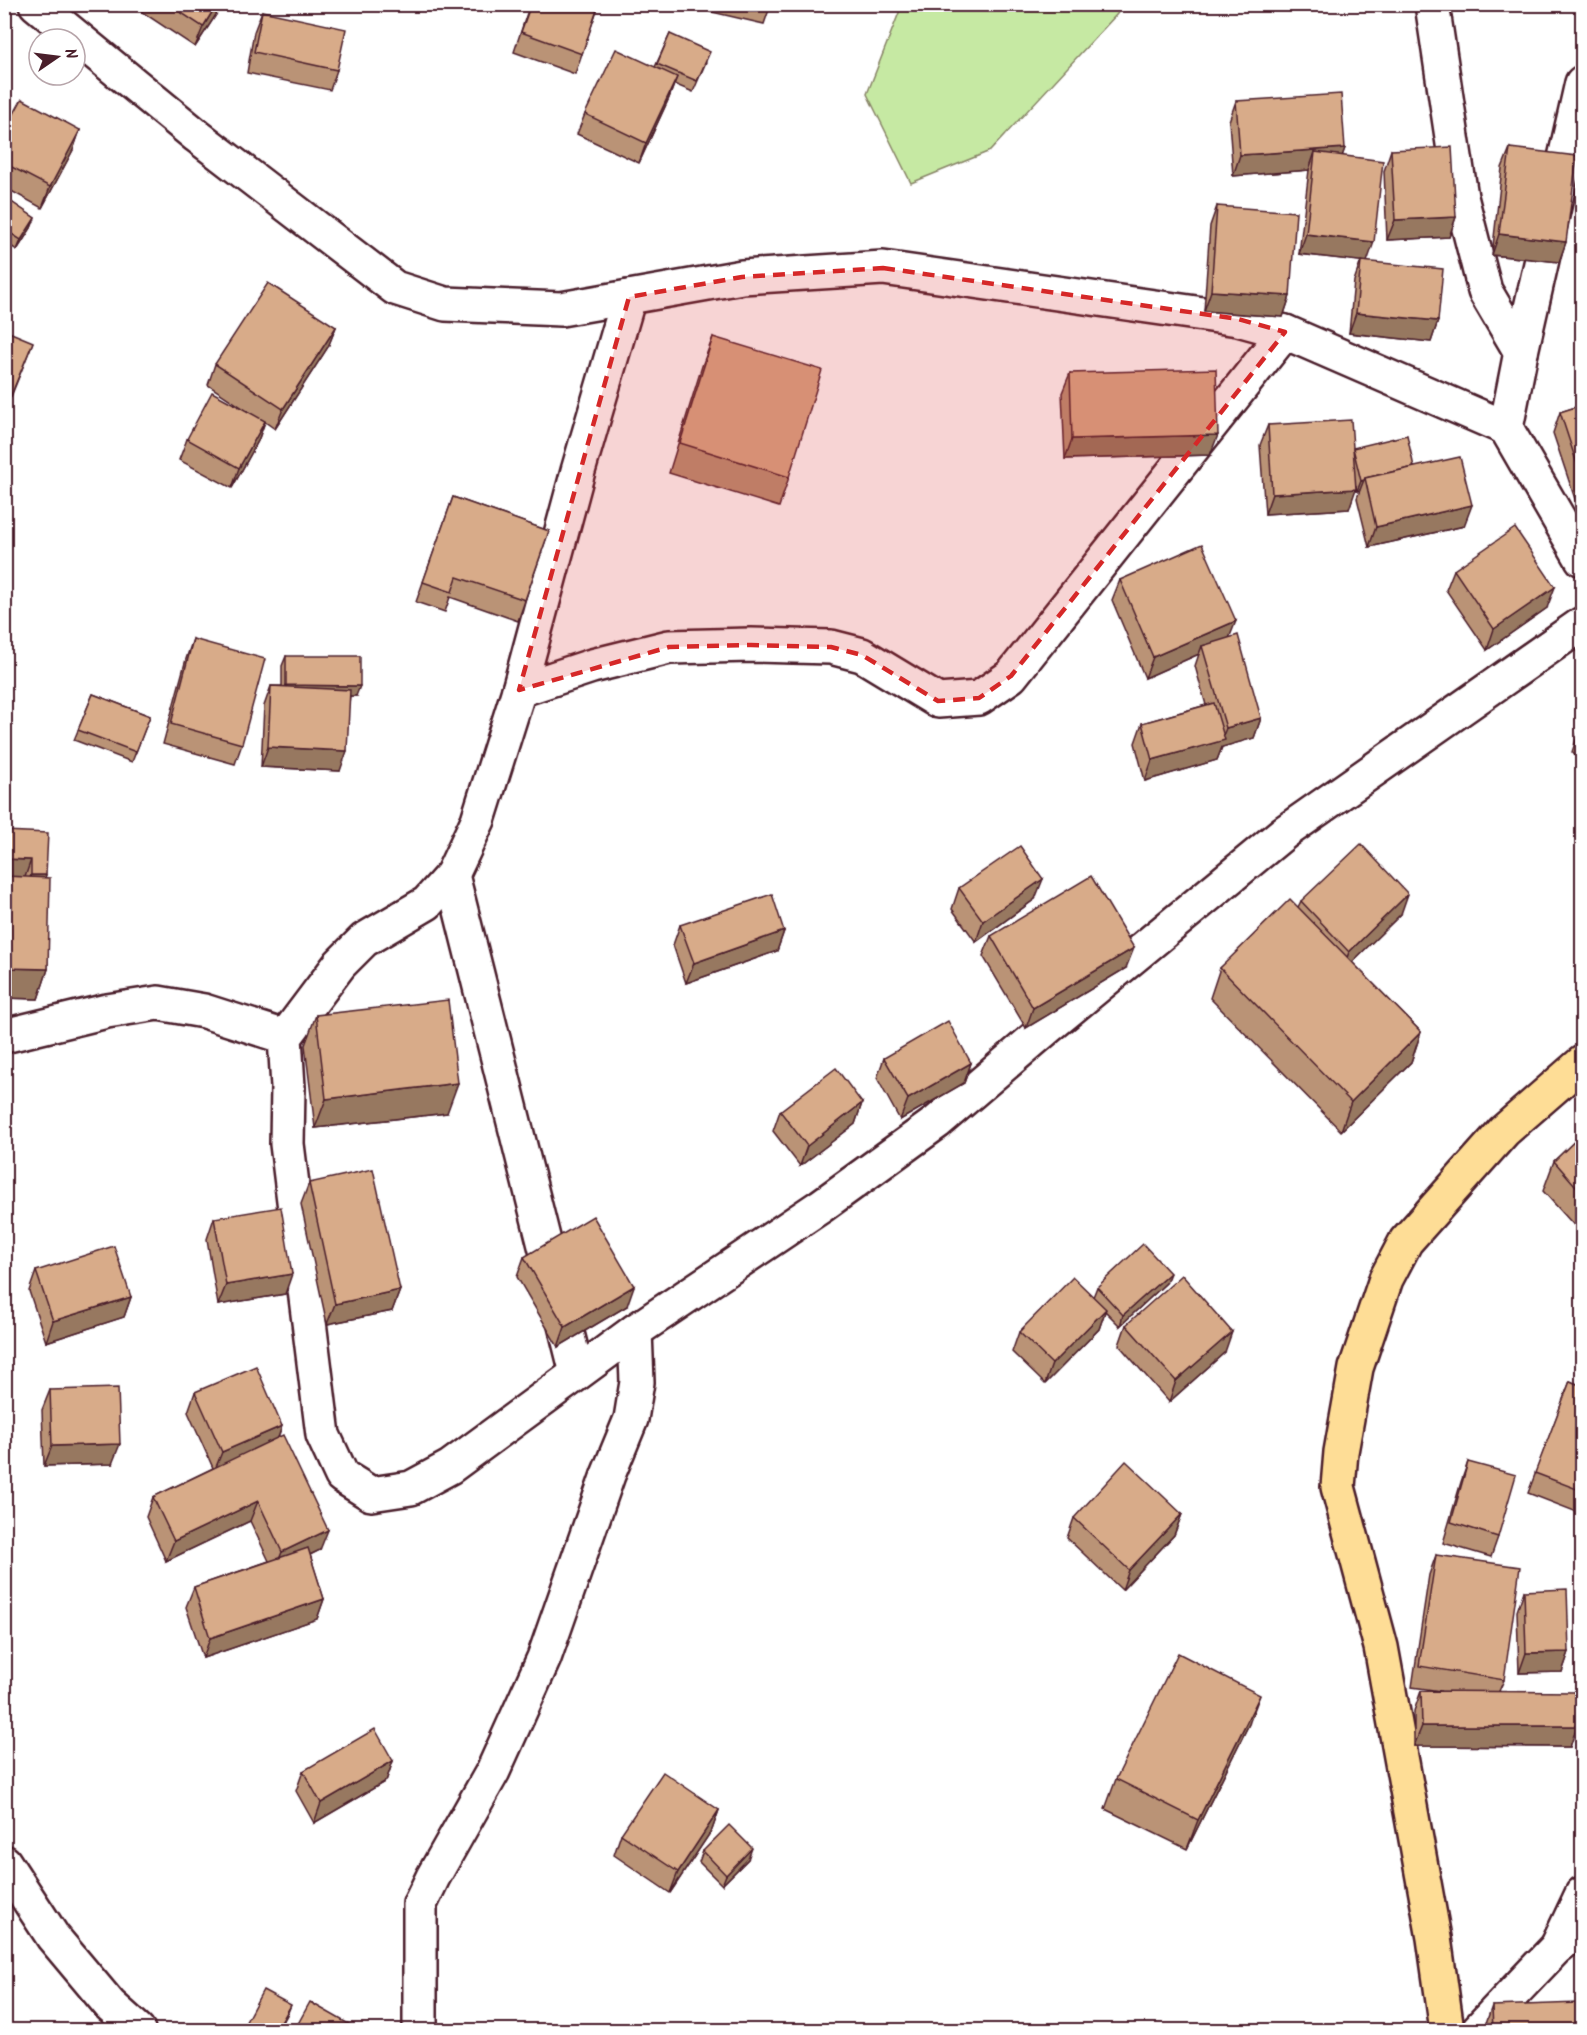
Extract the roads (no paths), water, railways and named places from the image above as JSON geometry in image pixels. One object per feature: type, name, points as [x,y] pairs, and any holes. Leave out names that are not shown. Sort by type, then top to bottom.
[{"type":"main road","points":[[1447,2031],[1434,1938],[1381,1647],[1338,1487],[1341,1452],[1356,1368],[1386,1279],[1406,1241],[1503,1131],[1582,1063]]},
{"type":"street","points":[[36,4],[197,136],[395,288],[445,304],[561,309],[742,277],[884,268],[1238,319],[1285,332],[1506,428],[1582,559]]},
{"type":"street","points":[[1432,4],[1461,197],[1485,291],[1521,352]]},
{"type":"street","points":[[1506,428],[1582,82]]},
{"type":"street","points":[[629,297],[578,471],[519,690],[478,820],[452,875],[427,903],[364,940],[340,964],[285,1037],[288,1087],[287,1144],[323,1435],[342,1476],[371,1494],[411,1488],[450,1467],[634,1331],[821,1206],[937,1122],[1048,1027],[1285,832],[1582,624]]},
{"type":"street","points":[[519,690],[592,666],[669,647],[751,645],[831,647],[862,655],[938,701],[979,698],[1011,676],[1285,332]]},
{"type":"street","points":[[452,875],[577,1373]]},
{"type":"street","points":[[4,1036],[107,1011],[158,1003],[204,1011],[285,1037]]},
{"type":"street","points":[[420,2031],[420,1904],[493,1771],[544,1658],[608,1475],[631,1419],[637,1382],[634,1331]]},
{"type":"street","points":[[4,1862],[53,1937],[110,2006],[138,2031]]},
{"type":"street","points":[[1556,1948],[1582,1894]]},
{"type":"street","points":[[1478,2031],[1556,1948],[1582,1928]]}]
